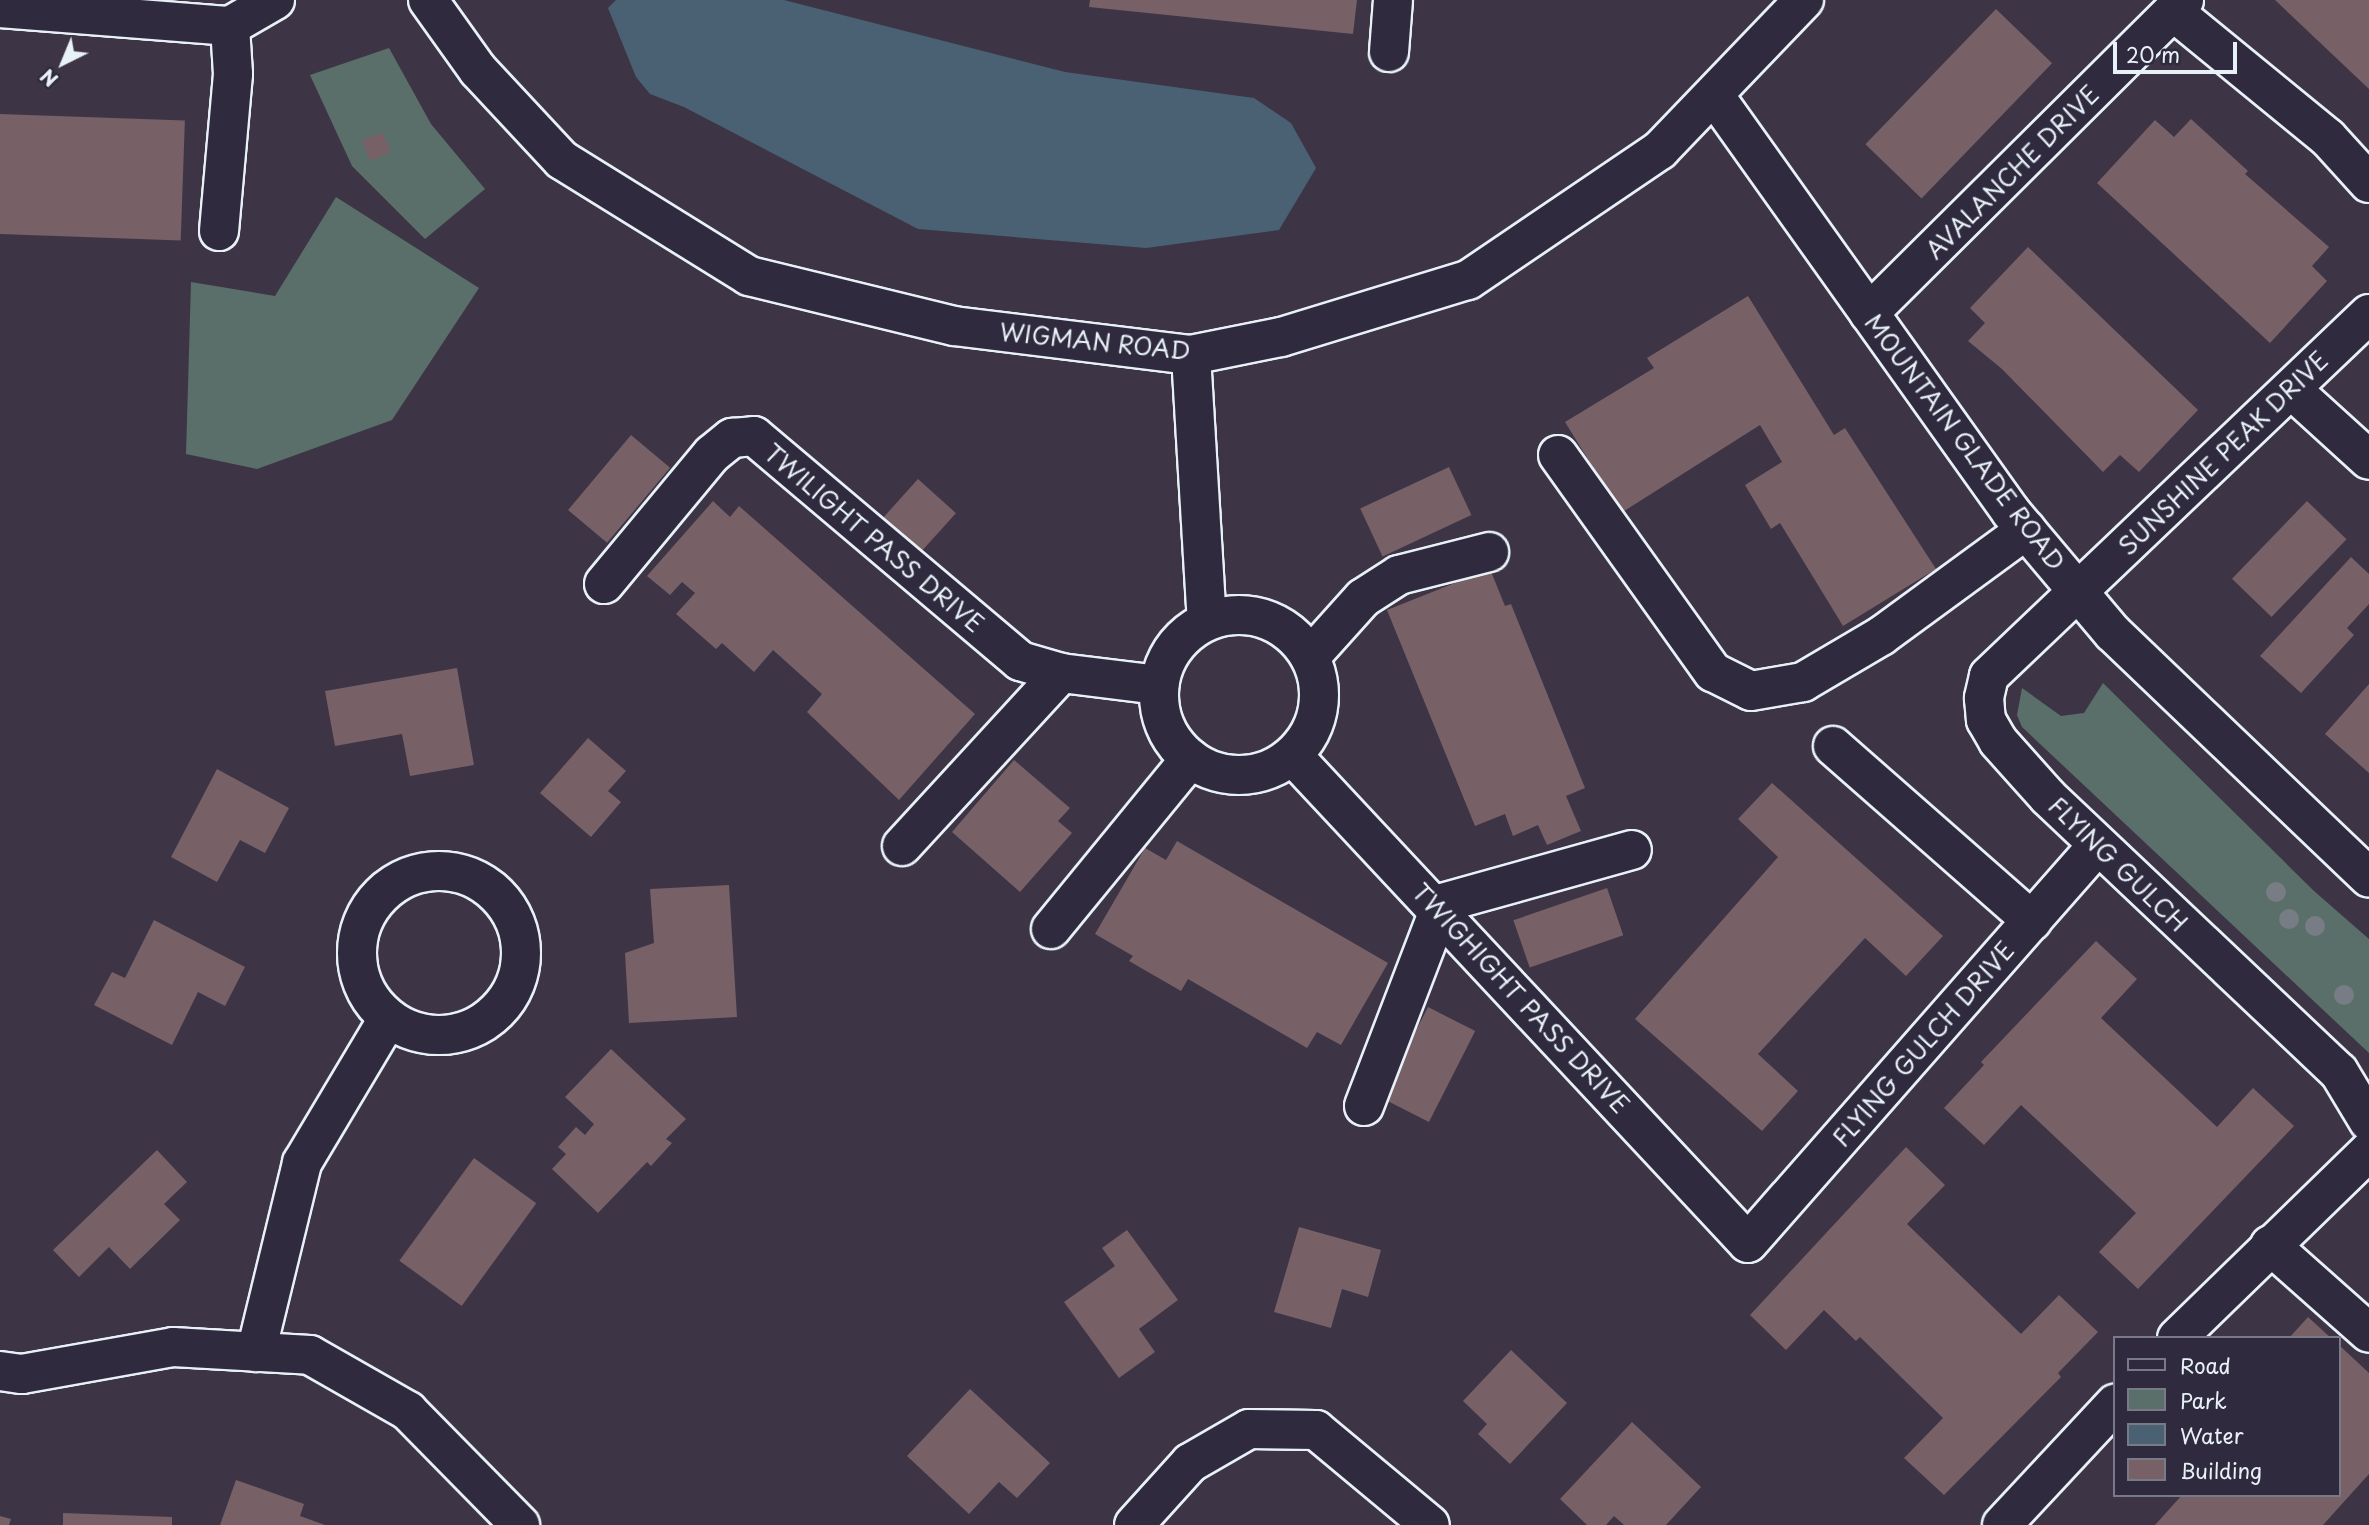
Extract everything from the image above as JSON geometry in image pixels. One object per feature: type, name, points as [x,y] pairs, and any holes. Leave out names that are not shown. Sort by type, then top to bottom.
[{"type":"street","points":[[0,8],[230,26],[275,0]]},
{"type":"street","name":"WIGMAN ROAD","points":[[428,0],[478,69],[562,160],[749,275],[954,326],[1191,355],[1281,337],[1468,280],[1660,150],[1804,0]]},
{"type":"street","points":[[1389,52],[1393,0]]},
{"type":"street","points":[[2179,6],[2328,138],[2369,183]]},
{"type":"street","name":"AVALANCHE DRIVE","points":[[1869,313],[2179,6]]},
{"type":"street","points":[[219,231],[233,74],[230,26]]},
{"type":"street","name":"MOUNTAIN GLADE ROAD","points":[[1714,95],[2026,530],[2077,592],[2113,633],[2369,878]]},
{"type":"street","name":"SUNSHINE PEAK DRIVE","points":[[2077,592],[2369,314]]},
{"type":"street","points":[[1191,355],[1207,621]]},
{"type":"street","points":[[2291,389],[2369,460]]},
{"type":"street","name":"TWILIGHT PASS DRIVE","points":[[604,584],[712,454],[732,438],[754,436],[1020,661],[1061,673],[1159,685]]},
{"type":"street","points":[[1558,455],[1713,672],[1752,691],[1803,682],[1881,636],[2026,530]]},
{"type":"street","points":[[1310,657],[1363,598],[1399,575],[1489,551]]},
{"type":"street","name":"FLYING GULCH","points":[[2077,592],[1989,676],[1984,698],[1986,720],[1998,741],[2097,846],[2339,1072],[2369,1122]]},
{"type":"street","points":[[1230,615],[1265,620],[1296,638],[1310,657],[1320,701],[1315,722],[1293,756],[1269,770],[1242,776],[1215,772],[1190,759],[1165,726],[1159,685],[1170,653],[1186,634],[1207,621],[1230,615]]},
{"type":"street","points":[[902,846],[1061,673]]},
{"type":"street","points":[[1833,746],[2032,921]]},
{"type":"street","name":"TWIGHIGHT PASS DRIVE","points":[[1293,756],[1748,1243]]},
{"type":"street","points":[[1051,929],[1190,759]]},
{"type":"street","name":"FLYING GULCH DRIVE","points":[[1748,1243],[2097,846]]},
{"type":"street","points":[[1364,1106],[1437,908],[1632,849]]},
{"type":"street","points":[[439,870],[476,879],[498,895],[522,948],[518,981],[489,1020],[462,1034],[437,1037],[388,1019],[367,996],[357,968],[356,946],[365,914],[389,886],[412,874],[439,870]]},
{"type":"street","points":[[256,1352],[302,1163],[388,1019]]},
{"type":"street","points":[[2179,1336],[2369,1151]]},
{"type":"street","points":[[2270,1245],[2369,1333]]},
{"type":"street","points":[[0,1371],[22,1374],[173,1347],[310,1355],[408,1411],[520,1525]]},
{"type":"street","points":[[2002,1525],[2114,1405]]},
{"type":"street","points":[[1134,1525],[1189,1463],[1249,1429],[1316,1430],[1430,1525]]},
{"type":"green space","points":[[389,48],[431,124],[485,189],[425,239],[352,166],[310,75]]},
{"type":"green space","points":[[336,197],[479,288],[392,420],[257,469],[186,454],[191,282],[275,296]]},
{"type":"green space","points":[[2103,683],[2314,891],[2369,939],[2369,1053],[2022,727],[2017,715],[2022,688],[2061,716],[2084,713]]},
{"type":"water","points":[[616,0],[784,0],[1065,72],[1254,98],[1291,123],[1316,168],[1279,230],[1146,248],[918,229],[684,107],[650,94],[636,77],[608,8]]},
{"type":"building","points":[[1090,0],[1357,0],[1353,34],[1089,7]]},
{"type":"building","points":[[2275,0],[2369,0],[2369,89]]},
{"type":"building","points":[[1996,9],[2052,63],[1922,198],[1865,144]]},
{"type":"building","points":[[0,114],[185,120],[181,240],[0,234]]},
{"type":"building","points":[[2191,119],[2248,171],[2245,174],[2329,247],[2312,266],[2327,281],[2270,343],[2097,183],[2155,120],[2174,137]]},
{"type":"building","points":[[382,132],[391,152],[371,161],[362,141]]},
{"type":"building","points":[[2028,247],[2198,410],[2139,472],[2120,455],[2103,472],[2002,369],[1968,341],[1985,323],[1970,308]]},
{"type":"building","points":[[1748,296],[1834,435],[1845,428],[1936,569],[1843,626],[1780,523],[1771,529],[1745,485],[1782,462],[1760,425],[1621,513],[1565,422],[1654,368],[1647,358]]},
{"type":"building","points":[[631,435],[670,468],[607,543],[568,510]]},
{"type":"building","points":[[1449,467],[1471,515],[1383,556],[1360,508]]},
{"type":"building","points":[[918,479],[956,513],[921,552],[883,518]]},
{"type":"building","points":[[713,501],[730,517],[739,506],[975,714],[899,800],[807,712],[822,694],[773,650],[754,672],[722,643],[716,649],[676,614],[695,593],[682,582],[670,595],[647,576]]},
{"type":"building","points":[[2307,501],[2347,539],[2272,617],[2232,579]]},
{"type":"building","points":[[2351,557],[2369,574],[2369,604],[2347,628],[2354,635],[2301,693],[2260,656]]},
{"type":"building","points":[[1490,569],[1505,606],[1511,604],[1585,788],[1566,796],[1581,831],[1547,845],[1538,825],[1513,836],[1505,814],[1475,826],[1387,610]]},
{"type":"building","points":[[457,668],[474,765],[410,776],[402,734],[335,746],[325,691]]},
{"type":"building","points":[[2369,684],[2369,773],[2325,734]]},
{"type":"building","points":[[588,738],[626,771],[608,791],[621,802],[591,837],[540,793]]},
{"type":"building","points":[[1014,760],[1070,808],[1058,821],[1072,833],[1020,892],[952,832]]},
{"type":"building","points":[[217,769],[289,808],[265,853],[240,840],[217,882],[171,857]]},
{"type":"building","points":[[1772,783],[1943,936],[1906,976],[1865,938],[1758,1054],[1798,1091],[1762,1131],[1635,1019],[1778,857],[1738,819]]},
{"type":"building","points":[[1177,841],[1388,963],[1341,1045],[1317,1032],[1307,1048],[1188,979],[1181,991],[1129,961],[1133,956],[1095,934],[1145,848],[1166,860]]},
{"type":"building","points":[[729,885],[737,1017],[629,1023],[625,953],[654,943],[650,889]]},
{"type":"building","points":[[1607,888],[1623,935],[1530,968],[1513,920]]},
{"type":"building","points":[[154,920],[245,967],[225,1006],[198,992],[172,1045],[94,1005],[112,972],[125,978]]},
{"type":"building","points":[[2096,941],[2137,979],[2101,1018],[2217,1127],[2253,1088],[2294,1126],[2138,1289],[2099,1252],[2136,1213],[2021,1105],[1984,1145],[1944,1108],[1984,1065],[1981,1062]]},
{"type":"building","points":[[1428,1007],[1475,1031],[1429,1122],[1382,1098]]},
{"type":"building","points":[[611,1049],[686,1119],[666,1139],[672,1143],[651,1166],[647,1162],[598,1213],[552,1169],[566,1154],[558,1147],[576,1127],[585,1135],[594,1124],[565,1097]]},
{"type":"building","points":[[1906,1147],[1945,1185],[1907,1224],[2021,1334],[2059,1295],[2098,1332],[2058,1373],[2061,1377],[1944,1495],[1904,1458],[1943,1418],[1860,1337],[1856,1341],[1824,1310],[1786,1350],[1750,1315]]},
{"type":"building","points":[[157,1150],[187,1182],[164,1204],[180,1220],[130,1269],[109,1247],[79,1277],[53,1250]]},
{"type":"building","points":[[474,1158],[536,1203],[462,1306],[399,1261]]},
{"type":"building","points":[[1299,1227],[1381,1250],[1368,1297],[1342,1289],[1331,1328],[1274,1312]]},
{"type":"building","points":[[1127,1230],[1178,1300],[1139,1329],[1155,1352],[1119,1378],[1064,1302],[1115,1266],[1102,1248]]},
{"type":"building","points":[[2308,1317],[2329,1336],[2291,1336]]},
{"type":"building","points":[[2341,1347],[2369,1373],[2369,1474],[2323,1525],[2155,1525],[2180,1497],[2341,1497]]},
{"type":"building","points":[[1511,1350],[1567,1403],[1510,1464],[1478,1434],[1487,1424],[1463,1401]]},
{"type":"building","points":[[970,1389],[1050,1463],[1017,1498],[999,1482],[969,1514],[907,1456]]},
{"type":"building","points":[[1632,1422],[1701,1487],[1666,1525],[1624,1525],[1614,1516],[1606,1525],[1587,1525],[1560,1499]]},
{"type":"building","points":[[236,1480],[304,1504],[300,1516],[325,1525],[220,1525]]},
{"type":"building","points":[[63,1513],[172,1517],[172,1525],[63,1525]]},
{"type":"building","points":[[0,1516],[11,1519],[9,1525],[0,1525]]}]
